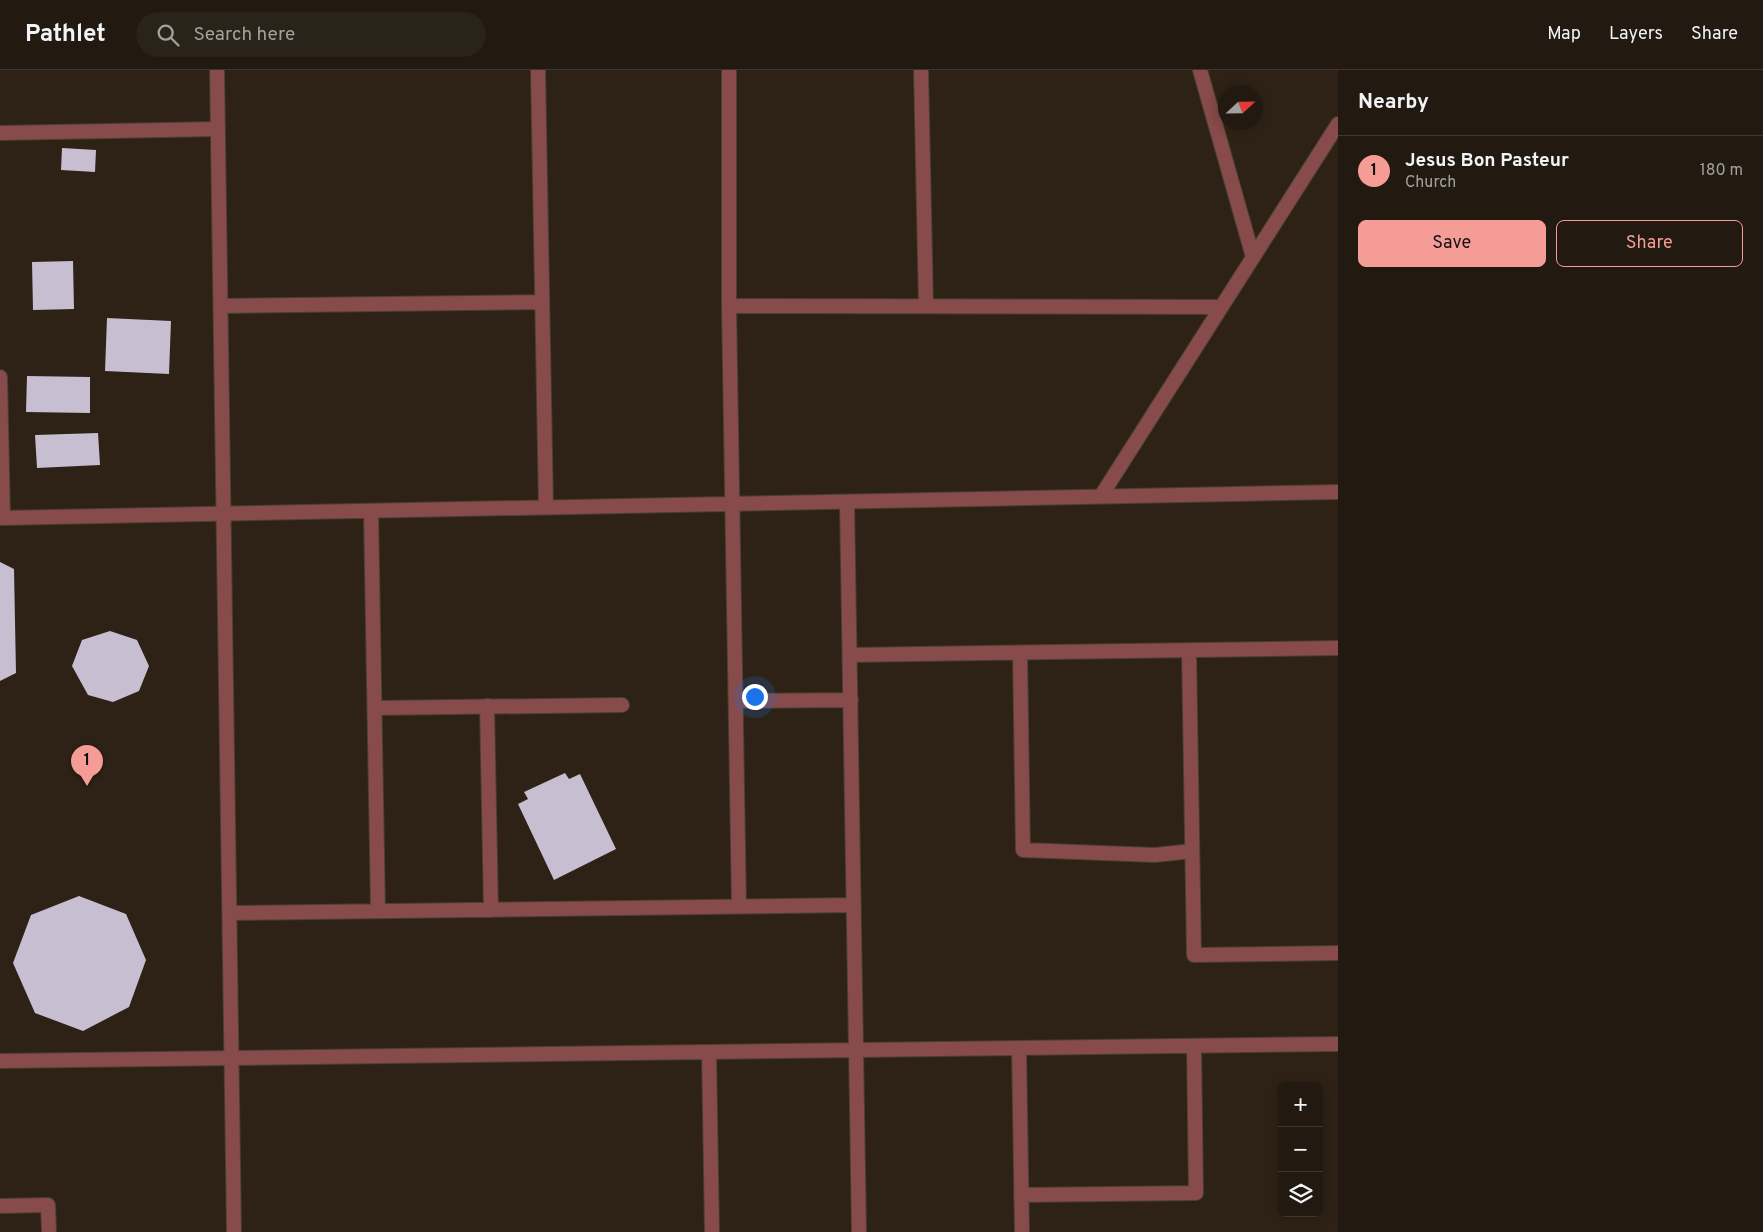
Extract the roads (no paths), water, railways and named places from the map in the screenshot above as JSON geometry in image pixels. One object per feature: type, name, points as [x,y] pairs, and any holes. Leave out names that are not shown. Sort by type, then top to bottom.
[{"type":"street","points":[[217,70],[234,1232]]},
{"type":"street","points":[[538,70],[546,507]]},
{"type":"street","points":[[729,70],[729,306],[739,906]]},
{"type":"street","points":[[921,70],[926,306]]},
{"type":"street","points":[[1200,70],[1253,256]]},
{"type":"street","points":[[1101,496],[1338,124]]},
{"type":"street","points":[[0,132],[218,129]]},
{"type":"street","points":[[221,306],[542,302]]},
{"type":"street","points":[[729,306],[1221,307]]},
{"type":"street","points":[[0,378],[2,518],[1338,492]]},
{"type":"street","points":[[847,502],[859,1232]]},
{"type":"street","points":[[371,511],[378,911]]},
{"type":"street","points":[[850,655],[1338,648]]},
{"type":"street","points":[[1189,650],[1194,955],[1338,953]]},
{"type":"street","points":[[1020,653],[1023,850],[1155,855],[1192,851]]},
{"type":"street","points":[[736,701],[850,700]]},
{"type":"street","points":[[375,708],[622,705]]},
{"type":"street","points":[[487,706],[491,910]]},
{"type":"street","points":[[230,913],[854,905]]},
{"type":"street","points":[[0,1061],[1338,1044]]},
{"type":"street","points":[[1021,1196],[1196,1193],[1194,1046]]},
{"type":"street","points":[[1018,1048],[1022,1232]]},
{"type":"street","points":[[709,1052],[712,1232]]},
{"type":"street","points":[[0,1206],[48,1205],[49,1232]]},
{"type":"place","name":"Jesus Bon Pasteur","points":[[87,786]]}]
